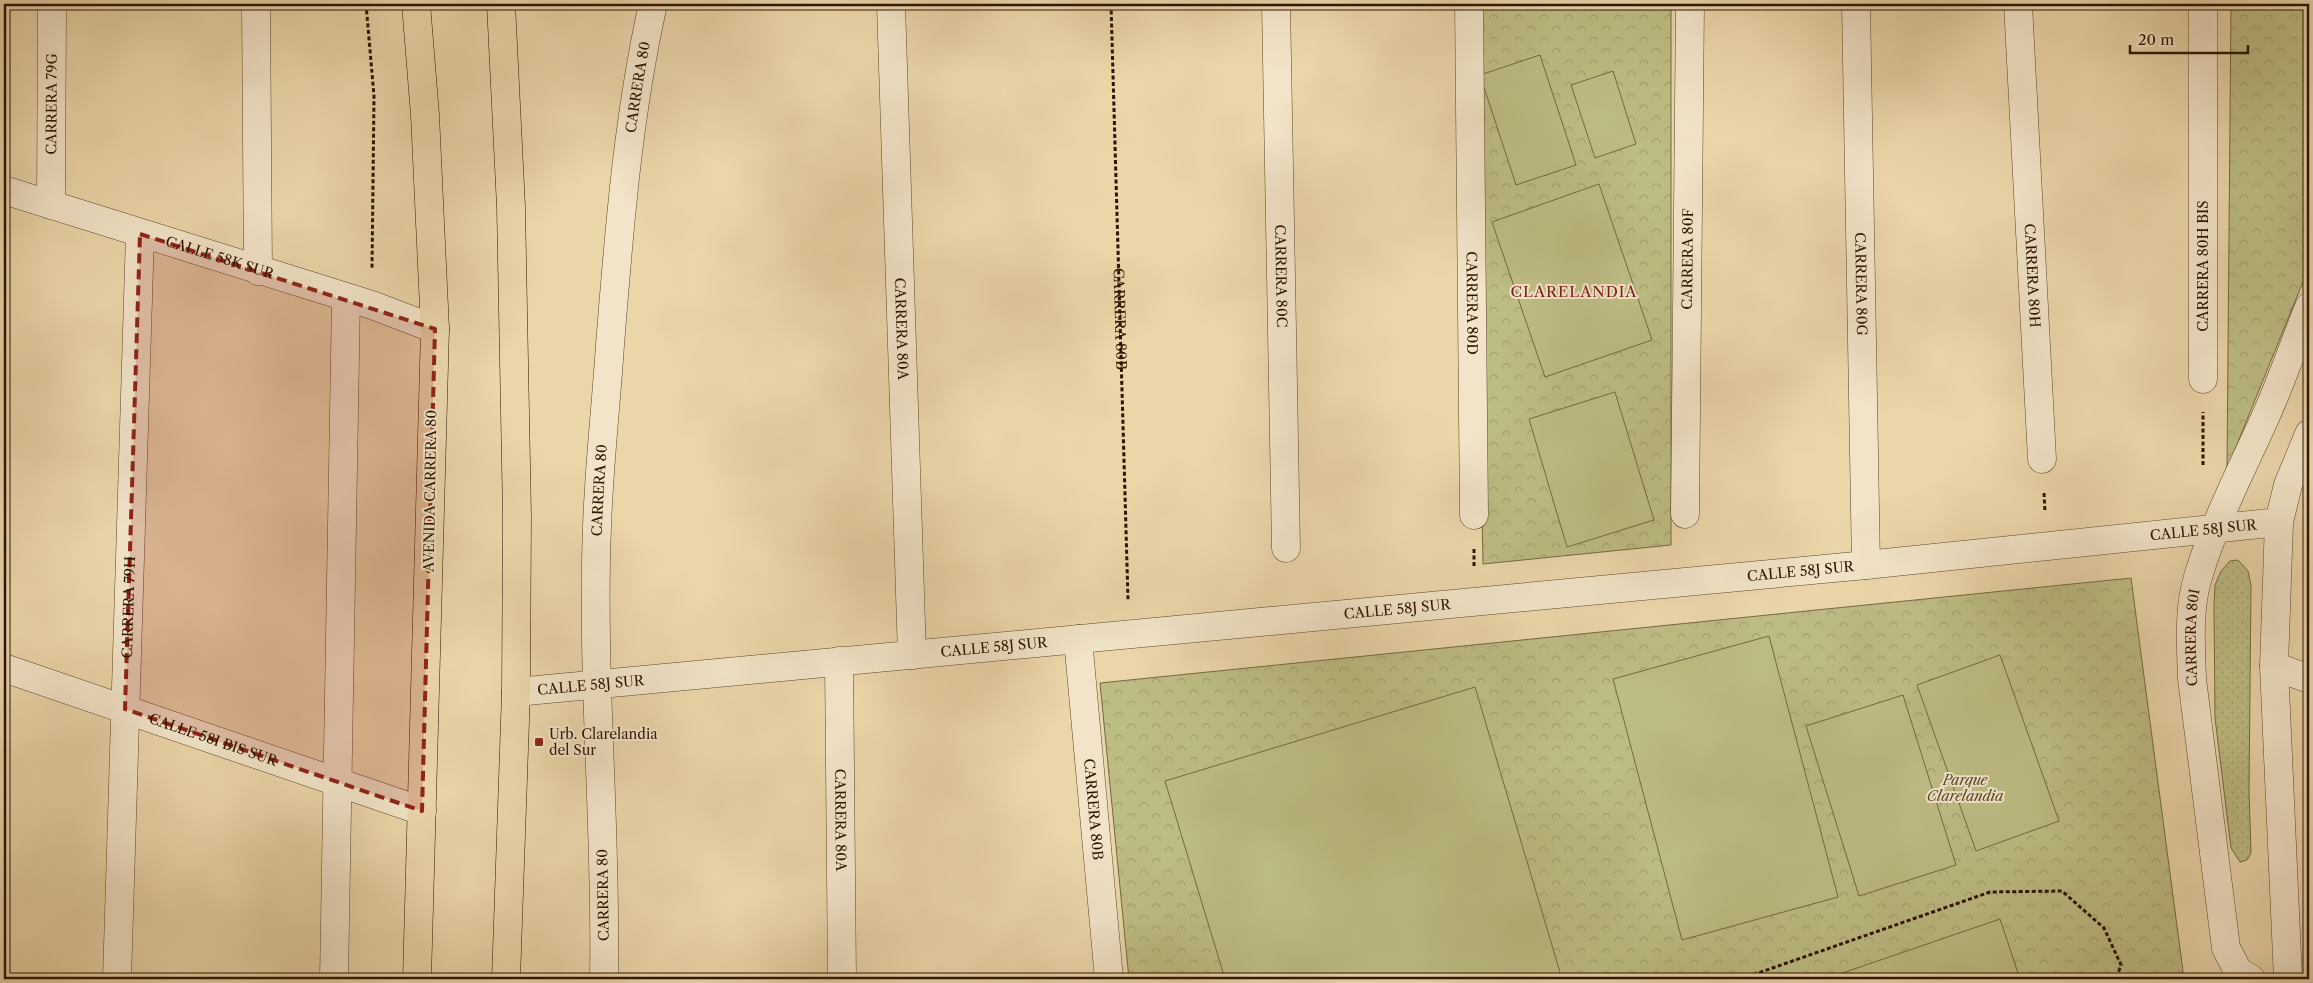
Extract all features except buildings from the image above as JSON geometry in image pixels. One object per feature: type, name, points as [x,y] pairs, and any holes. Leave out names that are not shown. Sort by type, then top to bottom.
[{"type":"main road","name":"AVENIDA CARRERA 80","points":[[416,4],[425,115],[434,328],[417,979]]},
{"type":"main road","points":[[501,4],[512,217],[517,516],[516,692],[506,979]]},
{"type":"street","name":"CARRERA 79G","points":[[51,205],[52,4]]},
{"type":"street","points":[[256,4],[258,271]]},
{"type":"street","name":"CARRERA 80","points":[[604,979],[605,928],[597,684],[597,527],[619,226],[636,86],[653,4]]},
{"type":"street","name":"CARRERA 80A","points":[[891,4],[912,654]]},
{"type":"street","name":"CARRERA 80C","points":[[1276,4],[1286,548]]},
{"type":"street","name":"CARRERA 80D","points":[[1469,4],[1474,515]]},
{"type":"street","name":"CARRERA 80F","points":[[1685,514],[1690,4]]},
{"type":"street","name":"CARRERA 80G","points":[[1856,4],[1866,565]]},
{"type":"street","name":"CARRERA 80H","points":[[2018,4],[2042,459]]},
{"type":"street","name":"CARRERA 80H BIS","points":[[2203,4],[2203,379]]},
{"type":"street","name":"CALLE 58K SUR","points":[[4,190],[346,299],[372,305],[434,328]]},
{"type":"street","name":"CARRERA 79H","points":[[117,979],[140,234]]},
{"type":"street","points":[[334,979],[346,299]]},
{"type":"street","name":"CARRERA 80I","points":[[2251,979],[2238,971],[2226,948],[2192,679],[2191,639],[2198,578],[2216,527],[2270,407],[2309,307]]},
{"type":"street","points":[[2288,979],[2274,666],[2279,522],[2299,488],[2309,434]]},
{"type":"street","name":"CALLE 58J SUR","points":[[516,692],[1866,565],[2046,547],[2216,527],[2279,522]]},
{"type":"street","name":"CARRERA 80B","points":[[1078,639],[1109,979]]},
{"type":"street","name":"CARRERA 80A","points":[[839,661],[842,979]]},
{"type":"street","points":[[2274,666],[2309,679]]},
{"type":"street","name":"CALLE 58I BIS SUR","points":[[4,668],[422,811]]},
{"type":"path","name":"CARRERA 80B","points":[[1111,4],[1128,634]]},
{"type":"path","points":[[2203,379],[2203,469]]},
{"type":"path","points":[[2042,459],[2046,547]]},
{"type":"path","points":[[1474,515],[1474,601]]},
{"type":"path","points":[[1741,979],[1990,892],[2062,891],[2104,928],[2121,965],[2116,979]]},
{"type":"highlighted area","points":[[140,234],[435,329],[422,811],[125,709]]},
{"type":"green space","points":[[1473,4],[1671,4],[1671,545],[1483,564]]},
{"type":"green space","points":[[2231,4],[2309,4],[2309,267],[2227,469]]},
{"type":"green space","points":[[1540,55],[1576,165],[1516,185],[1480,75]]},
{"type":"green space","points":[[1613,71],[1636,144],[1595,158],[1571,85]]},
{"type":"green space","points":[[1599,184],[1652,340],[1545,377],[1492,222]]},
{"type":"green space","points":[[1615,392],[1654,520],[1567,547],[1529,419]]},
{"type":"green space","points":[[2238,560],[2248,571],[2251,585],[2249,791],[2251,853],[2247,860],[2240,862],[2231,848],[2215,718],[2214,605],[2215,585],[2221,571],[2230,561]]},
{"type":"green space","name":"Parque Clarelandia","points":[[2131,578],[2184,979],[1129,979],[1100,683]]},
{"type":"green space","points":[[1769,636],[1838,897],[1682,940],[1613,679]]},
{"type":"green space","points":[[2000,655],[2059,821],[1976,851],[1917,685]]},
{"type":"green space","points":[[1475,687],[1562,979],[1225,979],[1165,781]]},
{"type":"green space","points":[[1903,695],[1956,865],[1859,896],[1806,726]]},
{"type":"green space","points":[[2000,919],[2020,979],[1825,979]]},
{"type":"place","name":"Urb. Clarelandia del Sur","points":[[539,742]]},
{"type":"district","name":"CLARELANDIA","points":[[1574,292]]}]
